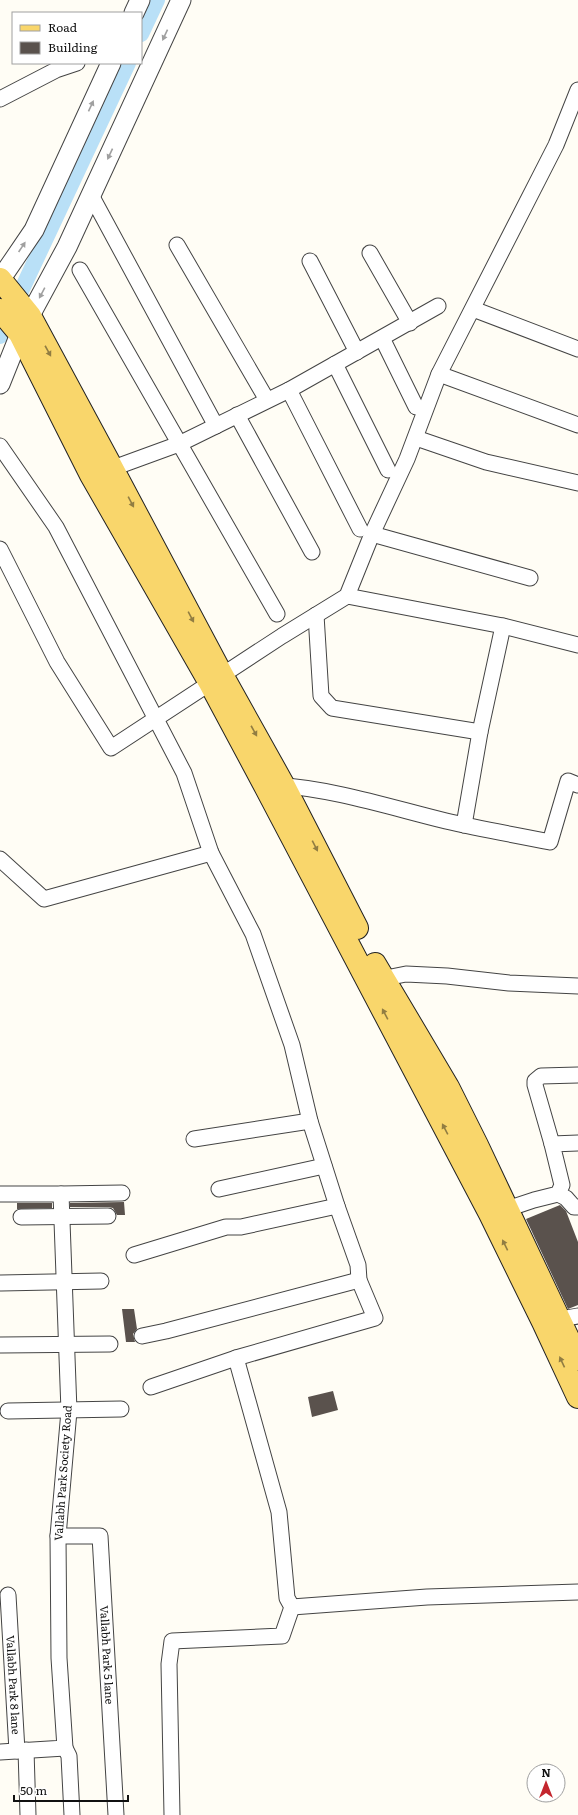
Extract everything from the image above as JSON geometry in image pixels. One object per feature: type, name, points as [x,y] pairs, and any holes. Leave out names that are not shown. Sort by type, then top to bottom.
[{"type":"main road","points":[[2,288],[112,468],[216,679],[274,785],[499,1211],[560,1319],[578,1359]]},
{"type":"main road","points":[[25,325],[91,475],[216,679]]},
{"type":"main road","points":[[560,1319],[578,1397]]},
{"type":"street","points":[[134,12],[140,0]]},
{"type":"street","points":[[0,384],[25,325],[68,247],[181,0]]},
{"type":"street","points":[[0,99],[56,70],[74,64]]},
{"type":"street","points":[[2,288],[34,230],[111,64]]},
{"type":"street","points":[[0,549],[57,662],[111,748],[347,596],[366,532],[407,459],[439,374],[556,145],[578,90]]},
{"type":"street","points":[[91,195],[216,426]]},
{"type":"street","points":[[178,245],[267,400]]},
{"type":"street","points":[[370,253],[410,322]]},
{"type":"street","points":[[310,261],[357,352]]},
{"type":"street","points":[[80,270],[277,614]]},
{"type":"street","points":[[91,475],[179,444],[216,426],[237,414],[289,390],[438,306]]},
{"type":"street","points":[[473,309],[578,349]]},
{"type":"street","points":[[382,338],[416,407]]},
{"type":"street","points":[[335,364],[388,470]]},
{"type":"street","points":[[439,374],[578,425]]},
{"type":"street","points":[[289,390],[366,532],[530,578]]},
{"type":"street","points":[[237,414],[312,552]]},
{"type":"street","points":[[416,438],[486,462],[578,483]]},
{"type":"street","points":[[0,446],[56,527],[184,773],[211,853],[253,934],[292,1045],[310,1121],[337,1206],[358,1265],[359,1280],[375,1318],[236,1358],[151,1387]]},
{"type":"street","points":[[347,596],[503,626],[578,645]]},
{"type":"street","points":[[316,615],[320,696],[332,708],[480,732]]},
{"type":"street","points":[[464,825],[480,732],[503,626]]},
{"type":"street","points":[[274,785],[297,786],[373,801],[464,825],[550,842],[568,781],[578,785]]},
{"type":"street","points":[[0,859],[44,899],[211,853]]},
{"type":"street","points":[[376,980],[406,974],[447,976],[509,983],[578,986]]},
{"type":"street","points":[[558,1194],[562,1185],[535,1085],[535,1080],[541,1076],[578,1076]]},
{"type":"street","points":[[194,1139],[310,1121]]},
{"type":"street","points":[[552,1144],[578,1143]]},
{"type":"street","points":[[219,1189],[324,1166]]},
{"type":"street","points":[[0,1194],[122,1194]]},
{"type":"street","name":"Vallabh Park Society Road","points":[[61,1194],[69,1411],[58,1536],[59,1658],[65,1748],[69,1756],[72,1815]]},
{"type":"street","points":[[499,1211],[558,1194],[566,1198],[576,1210]]},
{"type":"street","points":[[134,1255],[226,1227],[241,1227],[337,1206]]},
{"type":"street","points":[[21,1218],[108,1216]]},
{"type":"street","points":[[142,1336],[359,1280]]},
{"type":"street","points":[[2,1284],[101,1281]]},
{"type":"street","points":[[2,1345],[110,1344]]},
{"type":"street","points":[[172,1815],[169,1664],[172,1641],[282,1636],[292,1607],[287,1598],[279,1512],[236,1358]]},
{"type":"street","points":[[8,1411],[121,1409]]},
{"type":"street","name":"Vallabh Park 5 lane","points":[[58,1536],[100,1536],[116,1815]]},
{"type":"street","points":[[292,1607],[427,1597],[578,1592]]},
{"type":"street","name":"Vallabh Park 8 lane","points":[[8,1595],[28,1815]]},
{"type":"street","points":[[0,1752],[65,1748]]},
{"type":"building","points":[[124,1202],[125,1215],[117,1215],[113,1208],[108,1207],[70,1207],[70,1203]]},
{"type":"building","points":[[17,1203],[52,1203],[52,1208],[17,1209]]},
{"type":"building","points":[[560,1205],[566,1211],[578,1242],[578,1305],[568,1309],[526,1219]]},
{"type":"building","points":[[122,1309],[134,1309],[137,1329],[133,1334],[135,1342],[126,1342]]},
{"type":"building","points":[[333,1391],[338,1410],[312,1417],[308,1397]]},
{"type":"waterway","points":[[142,32],[157,0]]},
{"type":"waterway","points":[[0,336],[128,64]]}]
